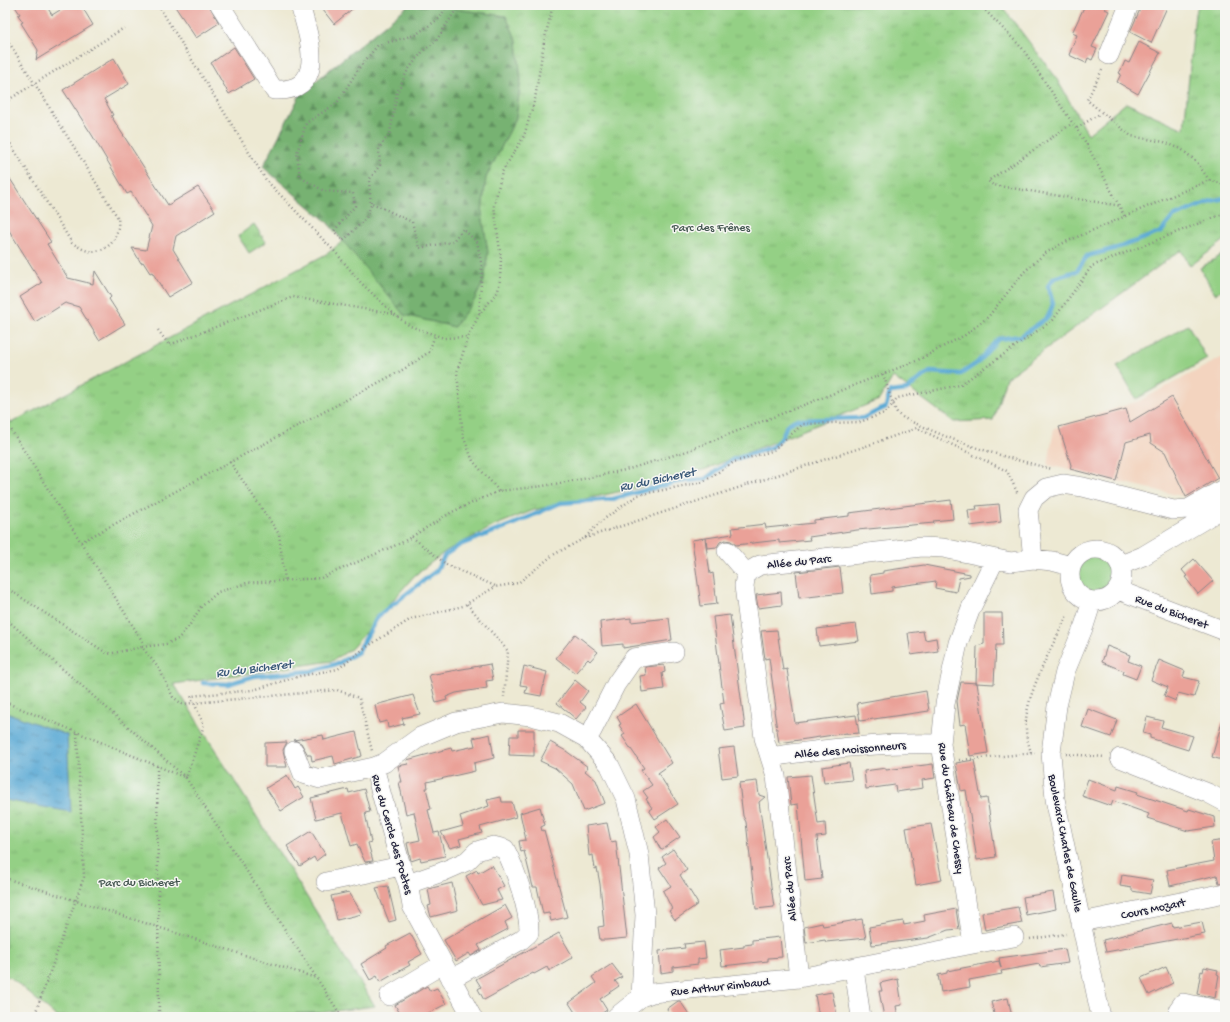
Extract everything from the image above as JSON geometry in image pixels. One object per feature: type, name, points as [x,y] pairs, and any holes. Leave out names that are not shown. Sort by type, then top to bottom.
[{"type":"street","points":[[220,5],[274,90],[286,91],[299,84],[309,75],[313,62],[307,28],[300,5]]},
{"type":"street","points":[[1109,55],[1129,5]]},
{"type":"street","points":[[1033,559],[1028,510],[1034,498],[1046,488],[1063,484],[1083,486],[1173,510],[1188,509],[1225,488]]},
{"type":"street","points":[[1121,565],[1143,556],[1225,507]]},
{"type":"street","name":"Allée du Parc","points":[[799,978],[776,776],[776,756],[764,738],[744,586],[746,573],[760,565],[922,548],[943,548],[1011,562],[1033,559],[1052,561],[1072,566]]},
{"type":"street","points":[[1096,549],[1106,551],[1115,557],[1121,565],[1122,578],[1118,590],[1107,599],[1092,601],[1081,596],[1074,588],[1070,578],[1072,566],[1077,557],[1085,551],[1096,549]]},
{"type":"street","points":[[727,551],[746,573]]},
{"type":"street","name":"Rue du Château de Chessy","points":[[973,944],[943,753],[945,704],[958,643],[971,608],[995,559]]},
{"type":"street","name":"Rue du Bicheret","points":[[1118,590],[1225,632]]},
{"type":"street","name":"Boulevard Charles de Gaulle","points":[[1092,601],[1084,626],[1065,672],[1057,706],[1051,753],[1055,799],[1101,1017]]},
{"type":"street","points":[[586,738],[592,731],[616,684],[634,658],[674,652]]},
{"type":"street","name":"Rue du Cercle des Poètes","points":[[472,1017],[412,906],[408,884],[401,866],[374,768],[384,763],[420,737],[456,722],[503,713],[531,716],[559,722],[586,738],[609,764],[626,799],[639,854],[645,915],[639,1006]]},
{"type":"street","name":"Allée des Moissonneurs","points":[[776,756],[856,745],[898,743],[943,753]]},
{"type":"street","points":[[294,751],[304,774],[320,779],[374,768]]},
{"type":"street","points":[[1120,758],[1208,793],[1225,802]]},
{"type":"street","points":[[389,996],[521,940],[528,933],[529,923],[525,907],[505,849],[494,846],[477,851],[467,861],[450,869],[408,884]]},
{"type":"street","points":[[326,882],[401,866]]},
{"type":"street","name":"Cours Mozart","points":[[1082,927],[1225,893]]},
{"type":"street","points":[[861,1017],[854,969],[1014,937]]},
{"type":"street","name":"Rue Arthur Rimbaud","points":[[639,1006],[652,993],[799,978],[854,969]]},
{"type":"street","points":[[1178,1010],[1183,1003],[1225,1011]]},
{"type":"street","points":[[616,1017],[639,1006]]},
{"type":"path","points":[[158,5],[266,180],[337,254],[362,284],[394,314],[410,326],[444,338],[468,337]]},
{"type":"path","points":[[447,5],[440,18],[416,35],[378,45],[359,68],[337,103],[306,123],[297,153],[300,177],[324,191],[353,193],[355,206],[334,230],[343,241],[366,218],[372,203],[412,222],[419,248],[452,242],[463,230],[477,242],[482,267],[479,315]]},
{"type":"path","points":[[371,207],[368,180],[380,165],[378,148],[390,133],[397,92],[408,70],[423,51],[436,41],[459,5]]},
{"type":"path","points":[[499,491],[473,461],[463,436],[457,372],[468,337],[479,315],[498,291],[501,258],[494,206],[502,172],[524,136],[536,99],[544,42],[553,5]]},
{"type":"path","points":[[980,5],[1022,48],[1077,128],[1121,206],[1125,217]]},
{"type":"path","points":[[5,102],[124,28]]},
{"type":"path","points":[[5,36],[118,218],[120,228],[107,247],[96,251],[84,250],[72,243],[5,134]]},
{"type":"path","points":[[1109,55],[1087,100],[1130,136],[1164,142],[1181,149],[1196,161],[1209,180]]},
{"type":"path","points":[[1077,128],[1101,113]]},
{"type":"path","points":[[1070,125],[988,181],[993,185],[1121,206]]},
{"type":"path","points":[[5,587],[108,654],[166,644],[178,639],[189,626],[201,607],[218,592],[247,583],[321,578],[404,542],[452,512],[499,491],[543,486],[594,477],[629,469],[684,452],[933,353],[988,317],[1034,261],[1061,244],[1209,180],[1220,183],[1225,187]]},
{"type":"path","points":[[585,538],[600,522],[638,495],[703,482],[734,462],[772,451],[803,424],[860,422],[887,412],[897,398],[960,385],[1053,320],[1092,266],[1225,212]]},
{"type":"path","points":[[158,330],[169,345],[293,298],[394,314]]},
{"type":"path","points":[[81,542],[404,369],[429,352],[435,335]]},
{"type":"path","points":[[883,374],[889,389],[894,409],[898,414],[932,431],[985,451],[1053,469]]},
{"type":"path","points":[[5,420],[146,647]]},
{"type":"path","points":[[186,778],[204,725],[191,696],[253,690],[300,676],[338,669],[365,648],[411,619],[467,604],[495,586],[518,583],[553,555],[585,538],[917,428],[1007,471],[1028,514]]},
{"type":"path","points":[[230,462],[279,534],[285,580]]},
{"type":"path","points":[[412,537],[446,564],[495,586]]},
{"type":"path","points":[[467,604],[508,651],[503,713]]},
{"type":"path","points":[[1031,753],[1026,728],[1027,712],[1033,690],[1067,615]]},
{"type":"path","points":[[5,618],[186,778],[342,1017]]},
{"type":"path","points":[[142,647],[160,670],[173,697],[182,704],[337,690],[359,698],[372,750],[374,768]]},
{"type":"path","points":[[5,702],[186,778]]},
{"type":"path","points":[[34,1017],[84,877],[77,733]]},
{"type":"path","points":[[943,753],[1051,753],[1120,758]]},
{"type":"path","points":[[157,766],[159,1017]]},
{"type":"path","points":[[5,878],[316,978]]},
{"type":"path","points":[[1014,937],[1021,941],[1082,927]]},
{"type":"shaded area","points":[[1225,356],[1225,474],[1186,497],[1048,465],[1054,428],[1139,401]]},
{"type":"green space","points":[[409,5],[446,5],[456,9],[506,16],[517,41],[521,80],[516,118],[486,178],[482,213],[488,252],[484,281],[474,301],[454,327],[404,315],[327,222],[263,167],[301,93]]},
{"type":"green space","name":"Parc des Frênes","points":[[446,5],[1001,5],[1055,76],[1088,134],[1126,103],[1184,129],[1195,13],[1199,5],[1225,5],[1225,240],[1190,266],[1181,250],[1006,378],[993,420],[954,422],[893,377],[879,400],[706,469],[632,489],[534,510],[496,525],[446,551],[414,576],[351,649],[332,661],[174,684],[375,1006],[319,1013],[57,1017],[11,978],[5,976],[5,414],[11,423],[328,253],[343,241],[404,315],[454,327],[474,301],[484,281],[488,252],[482,213],[486,178],[516,118],[521,80],[517,41],[506,16],[456,9]]},
{"type":"green space","points":[[254,224],[266,242],[249,253],[238,236]]},
{"type":"green space","points":[[1225,253],[1225,288],[1215,294],[1200,268]]},
{"type":"green space","points":[[1188,325],[1207,359],[1136,399],[1117,366]]},
{"type":"green space","points":[[1097,554],[1105,556],[1111,560],[1115,566],[1117,574],[1115,582],[1111,588],[1105,592],[1097,594],[1089,592],[1083,588],[1079,582],[1077,574],[1079,566],[1083,560],[1089,556]]},
{"type":"green space","points":[[319,1013],[321,1017],[173,1017],[173,1016]]},
{"type":"water","points":[[5,712],[67,735],[71,812],[5,800]]},
{"type":"building","points":[[14,5],[46,5],[52,15],[68,5],[81,5],[93,25],[36,60],[38,50],[21,23],[23,22],[18,15],[20,14]]},
{"type":"building","points":[[174,5],[209,5],[219,23],[196,38]]},
{"type":"building","points":[[319,5],[357,5],[334,24]]},
{"type":"building","points":[[1085,5],[1107,5],[1105,9],[1109,11],[1092,47],[1097,49],[1092,60],[1088,58],[1086,63],[1069,55],[1077,35],[1072,33]]},
{"type":"building","points":[[1142,5],[1168,5],[1151,43],[1130,32]]},
{"type":"building","points":[[1139,42],[1160,53],[1138,94],[1117,82],[1121,74],[1119,73],[1125,61],[1129,63]]},
{"type":"building","points":[[234,47],[254,79],[229,94],[211,63]]},
{"type":"building","points":[[114,58],[129,84],[104,99],[113,115],[111,116],[168,205],[198,187],[215,211],[176,236],[173,249],[193,282],[168,297],[152,272],[150,273],[143,262],[141,263],[132,248],[146,250],[152,226],[131,192],[127,194],[63,90]]},
{"type":"building","points":[[5,171],[51,242],[47,244],[68,278],[93,284],[95,271],[111,297],[109,299],[125,324],[99,340],[79,307],[65,303],[35,322],[20,297],[42,283],[5,224]]},
{"type":"building","points":[[1172,397],[1218,478],[1186,497],[1165,452],[1151,443],[1150,435],[1126,442],[1116,481],[1070,469],[1071,465],[1059,427],[1126,409],[1130,422]]},
{"type":"building","points":[[951,500],[953,519],[933,521],[934,523],[857,530],[809,537],[810,540],[779,543],[779,540],[736,545],[731,541],[725,540],[720,542],[717,547],[707,548],[706,538],[733,534],[732,528],[765,524],[766,528],[814,523],[814,520],[849,516],[849,513]]},
{"type":"building","points":[[999,504],[1001,522],[970,526],[968,510],[977,509],[976,506]]},
{"type":"building","points":[[705,538],[710,574],[713,573],[717,604],[701,606],[692,540]]},
{"type":"building","points":[[1194,559],[1213,581],[1198,594],[1185,577],[1187,576],[1182,570]]},
{"type":"building","points":[[924,565],[970,574],[970,576],[959,578],[956,592],[935,588],[936,581],[892,587],[892,591],[872,594],[870,575],[883,573],[883,571]]},
{"type":"building","points":[[840,567],[843,593],[799,598],[796,572]]},
{"type":"building","points":[[781,592],[782,605],[758,608],[756,595]]},
{"type":"building","points":[[984,613],[1002,613],[1003,645],[996,645],[994,684],[976,683],[977,646],[984,644]]},
{"type":"building","points":[[730,615],[745,728],[725,731],[720,704],[724,703],[713,617]]},
{"type":"building","points":[[631,618],[631,622],[669,618],[672,640],[623,648],[623,644],[602,646],[600,622]]},
{"type":"building","points":[[856,624],[859,641],[819,646],[817,629]]},
{"type":"building","points":[[777,630],[783,670],[787,669],[795,723],[856,715],[859,733],[847,733],[779,743],[769,658],[765,659],[761,631]]},
{"type":"building","points":[[923,631],[925,640],[936,638],[938,651],[911,655],[908,633]]},
{"type":"building","points":[[575,634],[598,652],[590,661],[588,659],[575,673],[556,658]]},
{"type":"building","points":[[1107,646],[1130,655],[1128,661],[1141,666],[1136,679],[1123,674],[1124,671],[1102,662]]},
{"type":"building","points":[[1159,660],[1185,671],[1183,677],[1199,681],[1194,697],[1178,693],[1176,701],[1164,696],[1168,687],[1151,680]]},
{"type":"building","points":[[490,664],[493,680],[486,681],[487,688],[456,693],[446,697],[447,700],[436,703],[429,675]]},
{"type":"building","points":[[664,665],[665,672],[662,673],[664,689],[642,692],[640,676],[646,675],[645,667]]},
{"type":"building","points":[[524,666],[547,672],[541,696],[525,693],[527,686],[520,685]]},
{"type":"building","points":[[575,680],[588,691],[580,702],[586,707],[576,719],[557,703]]},
{"type":"building","points":[[961,682],[977,683],[988,753],[970,756],[965,724],[960,725],[957,701]]},
{"type":"building","points":[[926,691],[929,711],[860,721],[857,703]]},
{"type":"building","points":[[413,695],[420,714],[402,718],[404,724],[388,728],[387,721],[379,723],[375,705]]},
{"type":"building","points":[[636,704],[672,763],[658,773],[678,804],[655,819],[649,810],[652,808],[643,791],[652,785],[641,770],[644,768],[622,736],[625,734],[619,725],[621,724],[617,717]]},
{"type":"building","points":[[1088,709],[1117,720],[1111,737],[1082,727]]},
{"type":"building","points":[[1147,717],[1163,721],[1161,727],[1193,736],[1188,750],[1150,738],[1150,735],[1143,733]]},
{"type":"building","points":[[1222,722],[1225,723],[1225,761],[1212,757]]},
{"type":"building","points":[[518,730],[534,730],[534,756],[509,755],[510,736],[518,736]]},
{"type":"building","points":[[356,732],[362,756],[335,764],[333,756],[312,761],[311,755],[308,755],[301,743],[294,740],[323,735],[324,740]]},
{"type":"building","points":[[490,734],[494,758],[474,763],[475,771],[427,782],[428,788],[426,788],[431,809],[428,810],[434,833],[439,832],[445,856],[421,861],[420,858],[411,861],[407,843],[420,840],[414,812],[406,814],[399,782],[402,782],[398,766],[408,764],[407,760],[451,748],[452,751],[475,746],[473,738]]},
{"type":"building","points":[[287,742],[283,750],[287,767],[265,767],[265,743]]},
{"type":"building","points":[[550,742],[566,751],[588,767],[585,771],[596,780],[605,803],[584,811],[573,784],[555,768],[540,761]]},
{"type":"building","points":[[734,747],[738,776],[722,778],[718,749]]},
{"type":"building","points":[[974,760],[981,799],[987,798],[996,857],[977,860],[966,790],[961,791],[956,763]]},
{"type":"building","points":[[849,763],[852,780],[824,783],[822,767]]},
{"type":"building","points":[[933,764],[935,778],[922,780],[923,788],[896,792],[895,785],[866,789],[864,771],[886,768],[886,770]]},
{"type":"building","points":[[287,775],[295,789],[298,787],[304,797],[281,811],[266,788]]},
{"type":"building","points":[[811,775],[818,824],[825,823],[826,836],[817,837],[822,879],[805,881],[798,804],[791,805],[788,777]]},
{"type":"building","points":[[1088,779],[1117,790],[1118,786],[1188,811],[1189,809],[1214,817],[1215,827],[1188,831],[1147,818],[1149,814],[1113,801],[1111,806],[1082,796]]},
{"type":"building","points":[[757,781],[759,795],[765,797],[759,802],[774,907],[756,909],[746,822],[743,816],[739,783]]},
{"type":"building","points":[[348,789],[349,793],[364,789],[370,812],[365,813],[371,842],[368,843],[373,861],[365,862],[357,844],[351,846],[342,813],[316,819],[311,798]]},
{"type":"building","points":[[501,797],[502,802],[512,802],[516,817],[480,827],[482,833],[459,839],[461,845],[450,848],[441,832],[463,826],[460,816],[489,806],[487,800]]},
{"type":"building","points":[[540,807],[545,825],[541,827],[542,831],[544,830],[567,917],[551,921],[549,913],[543,914],[537,887],[533,887],[524,851],[521,852],[519,841],[526,840],[520,813]]},
{"type":"building","points":[[667,819],[680,837],[661,850],[654,837],[660,832],[656,827]]},
{"type":"building","points":[[607,823],[611,842],[616,841],[627,938],[600,940],[598,927],[604,926],[600,884],[597,868],[595,869],[593,855],[589,856],[586,826]]},
{"type":"building","points":[[931,824],[942,880],[916,885],[906,828]]},
{"type":"building","points":[[311,831],[325,854],[316,861],[314,857],[300,866],[287,846]]},
{"type":"building","points":[[1225,840],[1225,882],[1219,883],[1217,875],[1170,886],[1167,870],[1214,861],[1211,842]]},
{"type":"building","points":[[673,849],[687,870],[680,875],[698,904],[675,920],[669,911],[672,909],[663,891],[671,886],[659,868],[666,863],[662,857]]},
{"type":"building","points":[[492,865],[504,886],[497,890],[502,900],[482,905],[466,876],[477,870],[478,873]]},
{"type":"building","points":[[1122,875],[1153,880],[1150,894],[1132,891],[1132,888],[1120,886]]},
{"type":"building","points":[[452,883],[458,910],[431,917],[428,906],[431,905],[428,889]]},
{"type":"building","points":[[388,886],[396,920],[389,922],[376,888]]},
{"type":"building","points":[[349,892],[362,914],[337,920],[331,896]]},
{"type":"building","points":[[1053,892],[1056,909],[1026,915],[1023,897]]},
{"type":"building","points":[[505,905],[512,918],[505,922],[508,929],[478,945],[481,950],[471,956],[469,953],[456,961],[444,940]]},
{"type":"building","points":[[1018,907],[1022,923],[985,930],[982,913]]},
{"type":"building","points":[[956,909],[959,929],[948,930],[928,938],[872,945],[869,927],[903,921],[904,925],[925,921],[924,915]]},
{"type":"building","points":[[862,919],[866,938],[826,942],[825,940],[806,943],[804,927],[822,923],[823,926]]},
{"type":"building","points":[[1202,922],[1205,934],[1106,952],[1103,940],[1172,923],[1173,927]]},
{"type":"building","points":[[410,933],[422,954],[408,962],[410,965],[380,982],[377,976],[370,980],[361,964],[387,948],[386,946]]},
{"type":"building","points":[[559,933],[573,957],[549,971],[547,967],[534,974],[533,973],[484,1000],[478,989],[481,987],[476,979]]},
{"type":"building","points":[[780,937],[782,957],[768,958],[768,961],[722,966],[720,950],[744,947],[744,945],[752,944],[752,940]]},
{"type":"building","points":[[704,942],[706,958],[698,959],[698,964],[673,967],[673,971],[661,973],[659,951],[685,948],[684,944]]},
{"type":"building","points":[[1065,949],[1068,963],[1040,967],[1039,964],[1001,971],[1002,974],[969,980],[970,987],[941,992],[938,975],[947,973],[947,971],[999,961],[1001,968],[999,958]]},
{"type":"building","points":[[612,964],[622,977],[615,981],[619,986],[600,999],[607,1010],[596,1017],[578,1017],[569,1003],[596,983],[592,977]]},
{"type":"building","points":[[1166,967],[1173,983],[1149,995],[1141,978]]},
{"type":"building","points":[[1204,967],[1218,970],[1217,974],[1219,975],[1215,998],[1197,994],[1201,971],[1203,972]]},
{"type":"building","points":[[898,979],[902,1005],[896,1006],[898,1017],[884,1017],[879,991],[882,991],[880,983]]},
{"type":"building","points":[[427,986],[430,991],[437,988],[446,1004],[421,1017],[402,1017],[395,1005]]},
{"type":"building","points":[[832,992],[837,1015],[834,1015],[835,1017],[819,1017],[815,995]]},
{"type":"building","points":[[1008,998],[1012,1017],[995,1017],[991,1002]]},
{"type":"building","points":[[680,1001],[691,1017],[671,1017],[667,1009]]},
{"type":"waterway","name":"Ru du Bicheret","points":[[203,683],[228,684],[254,676],[313,671],[339,663],[358,652],[378,616],[436,571],[445,555],[460,545],[511,525],[560,503],[613,499],[676,482],[705,479],[732,460],[772,447],[782,437],[787,425],[795,420],[863,418],[886,407],[890,392],[907,390],[930,372],[961,374],[977,363],[998,339],[1021,336],[1048,317],[1053,304],[1048,286],[1054,278],[1077,271],[1087,256],[1117,248],[1161,232],[1173,217],[1211,201],[1225,198]]},
{"type":"park label","name":"Parc du Bicheret","points":[[139,882]]}]
